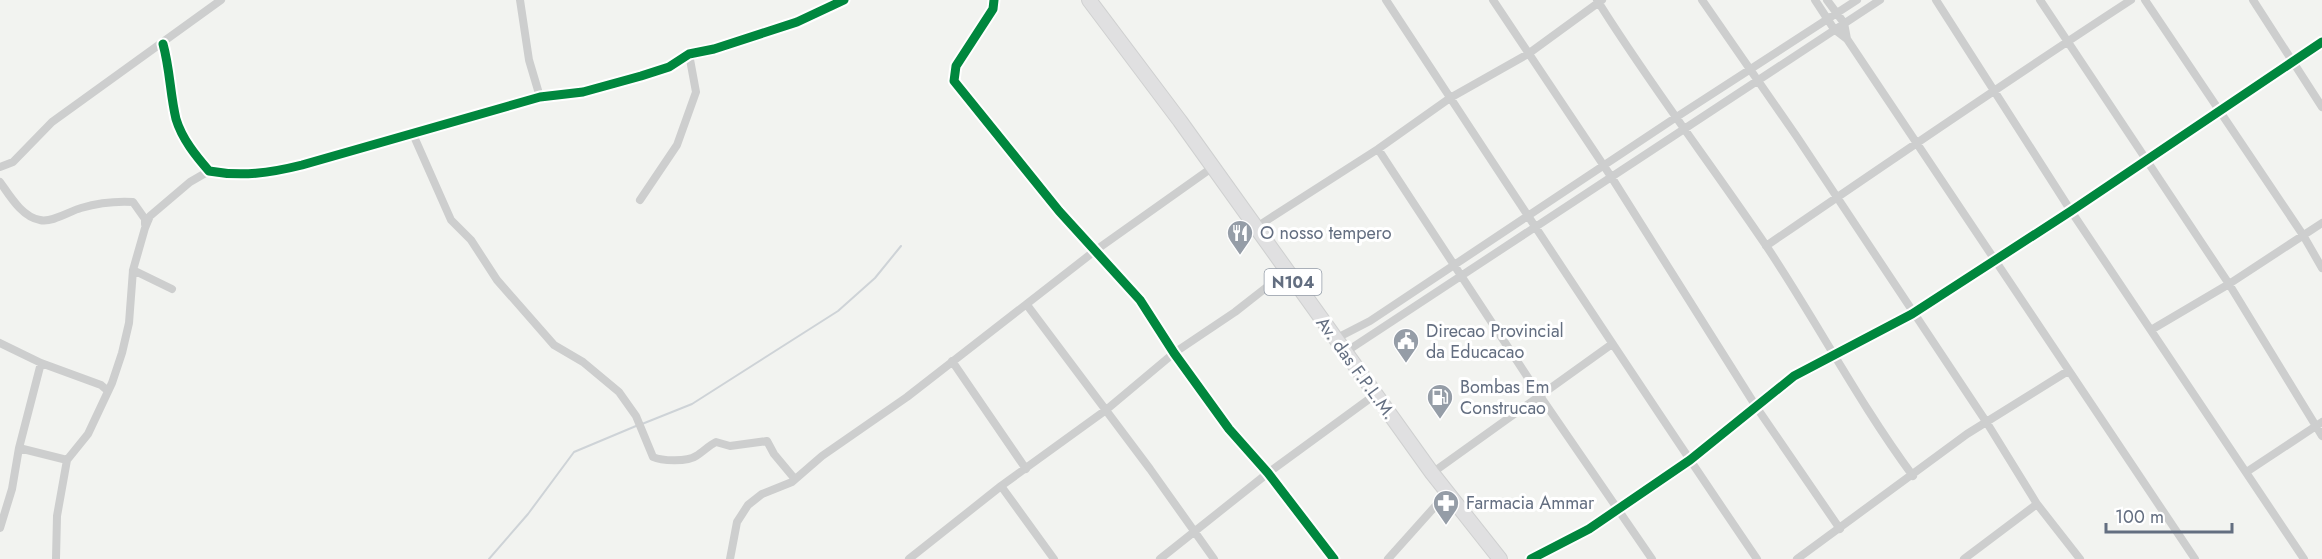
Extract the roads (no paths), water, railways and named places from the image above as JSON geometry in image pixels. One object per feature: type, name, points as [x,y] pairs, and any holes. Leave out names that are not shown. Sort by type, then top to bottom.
[{"type":"main road","name":"Av. das F.P.L.M.","points":[[1089,0],[1213,167],[1432,473],[1500,559]]},
{"type":"street","points":[[0,167],[13,162],[52,122],[221,0]]},
{"type":"street","points":[[520,0],[529,60],[540,97]]},
{"type":"street","points":[[56,559],[57,516],[68,460],[88,434],[122,353],[129,323],[133,270],[145,228],[150,216],[190,182],[209,171],[236,176],[273,172],[412,132],[487,114],[540,97],[583,92],[669,67],[689,54],[778,29],[844,0]]},
{"type":"street","points":[[994,0],[993,9],[956,66],[954,81],[1032,179],[1140,300],[1174,353],[1229,429],[1268,473],[1334,559]]},
{"type":"street","points":[[1386,0],[1538,227],[1567,278],[1757,559]]},
{"type":"street","points":[[1492,0],[1612,178],[1757,408],[1840,529]]},
{"type":"street","points":[[1702,0],[1987,423],[2037,504],[2080,559]]},
{"type":"street","points":[[1815,0],[1834,29],[1847,39],[2195,559]]},
{"type":"street","points":[[1827,0],[1844,23],[1847,39]]},
{"type":"street","points":[[1335,339],[1370,321],[1857,0]]},
{"type":"street","points":[[1344,353],[1880,0]]},
{"type":"street","points":[[1936,0],[2071,211],[2248,471],[2304,559]]},
{"type":"street","points":[[2040,0],[2229,284],[2319,424],[2322,436]]},
{"type":"street","points":[[1766,246],[2131,0]]},
{"type":"street","points":[[2145,0],[2303,235],[2322,268]]},
{"type":"street","points":[[2253,0],[2322,107]]},
{"type":"street","points":[[1255,228],[1378,149],[1450,98],[1528,54],[1600,1],[1675,118],[1766,246],[1836,355],[1880,430],[1913,476]]},
{"type":"street","points":[[1531,559],[1620,510],[1690,460],[1757,408],[1765,397],[1794,376],[1912,314],[1993,259],[2071,211],[2218,109],[2322,42]]},
{"type":"street","points":[[163,44],[169,63],[177,120],[187,143],[209,171]]},
{"type":"street","points":[[640,200],[677,145],[696,92],[689,54]]},
{"type":"street","points":[[412,132],[451,220],[471,240],[497,280],[554,345],[583,362],[619,392],[636,416],[653,457],[688,459],[695,457],[716,442],[730,446],[767,441],[774,454],[794,478]]},
{"type":"street","points":[[1378,149],[1540,396],[1652,559]]},
{"type":"street","points":[[730,559],[737,522],[748,505],[762,494],[792,482],[794,478],[907,397],[1096,250],[1213,167]]},
{"type":"street","points":[[0,182],[21,209],[38,220],[49,220],[84,207],[113,201],[133,202],[145,219],[145,228]]},
{"type":"street","points":[[2151,330],[2229,284],[2322,223]]},
{"type":"street","points":[[133,270],[172,290]]},
{"type":"street","points":[[909,559],[1001,486],[1106,410],[1174,353],[1235,312],[1286,272]]},
{"type":"street","points":[[1027,305],[1214,559]]},
{"type":"street","points":[[0,344],[41,363],[101,385],[108,391]]},
{"type":"street","points":[[1432,473],[1612,344]]},
{"type":"street","points":[[952,361],[1026,469]]},
{"type":"street","points":[[0,528],[12,489],[41,363]]},
{"type":"street","points":[[1797,559],[1913,476],[1951,445],[2068,371]]},
{"type":"street","points":[[1160,559],[1268,473],[1376,394]]},
{"type":"street","points":[[2248,471],[2319,424]]},
{"type":"street","points":[[20,448],[68,460]]},
{"type":"street","points":[[1001,486],[1054,559]]},
{"type":"street","points":[[1388,559],[1447,493]]},
{"type":"street","points":[[1964,559],[2037,504]]},
{"type":"waterway","points":[[642,424],[692,404],[838,311],[875,278],[901,246]]},
{"type":"waterway","points":[[489,559],[528,514],[574,452],[636,426]]},
{"type":"place","name":"O nosso tempero","points":[[1240,256]]},
{"type":"place","name":"Direcao Provincial da Educacao","points":[[1406,364]]},
{"type":"place","name":"Bombas Em Construcao","points":[[1440,420]]},
{"type":"place","name":"Farmacia Ammar","points":[[1446,526]]}]
